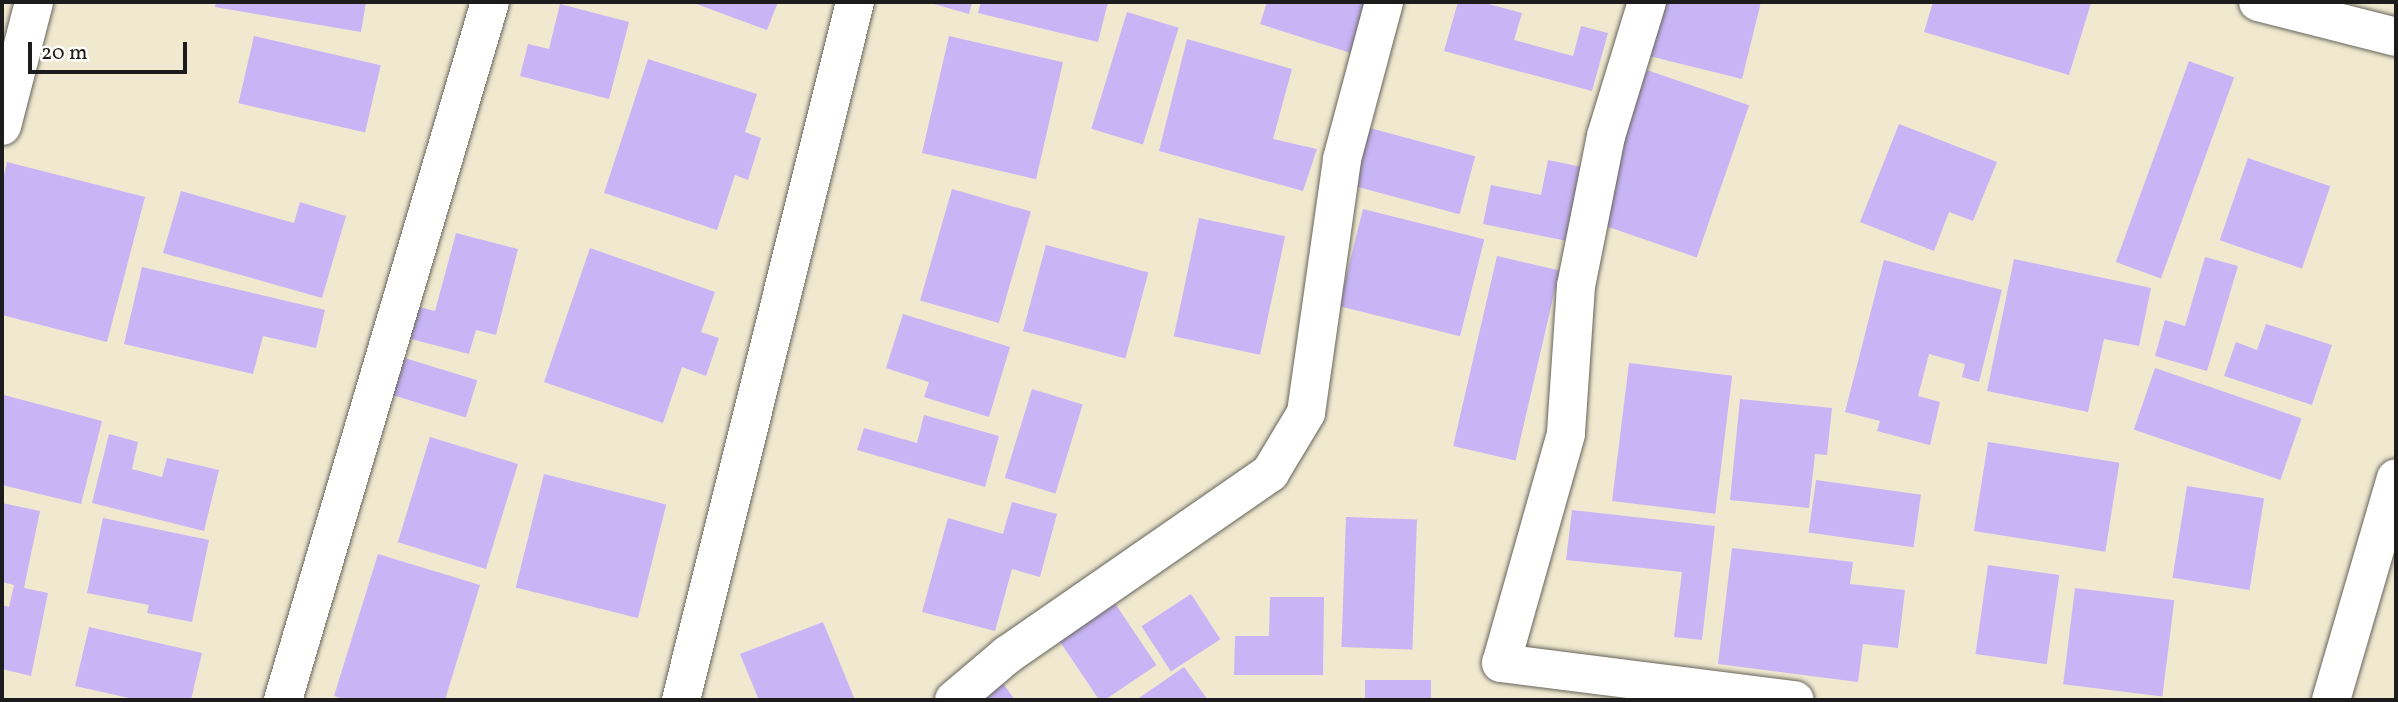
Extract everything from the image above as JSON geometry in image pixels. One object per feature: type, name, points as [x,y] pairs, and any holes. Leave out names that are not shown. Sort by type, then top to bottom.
[{"type":"street","points":[[2,126],[34,2]]},
{"type":"street","points":[[283,700],[490,2]]},
{"type":"street","points":[[681,700],[855,2]]},
{"type":"street","points":[[954,700],[1007,655],[1270,473],[1306,413],[1342,159],[1384,2]]},
{"type":"street","points":[[1647,2],[1606,136],[1576,286],[1566,433],[1501,663],[1794,700]]},
{"type":"street","points":[[2258,2],[2396,37]]},
{"type":"street","points":[[2331,700],[2396,478]]},
{"type":"building","points":[[216,2],[366,2],[361,32],[215,7]]},
{"type":"building","points":[[691,2],[778,2],[767,30]]},
{"type":"building","points":[[927,2],[972,2],[969,14]]},
{"type":"building","points":[[981,2],[1108,2],[1098,42],[978,13]]},
{"type":"building","points":[[1267,2],[1373,2],[1357,55],[1260,24]]},
{"type":"building","points":[[1458,2],[1481,2],[1522,13],[1514,40],[1573,56],[1581,26],[1608,33],[1592,91],[1444,51]]},
{"type":"building","points":[[1650,2],[1761,2],[1742,79],[1637,53]]},
{"type":"building","points":[[1933,2],[2091,3],[2069,75],[1924,32]]},
{"type":"building","points":[[560,4],[629,22],[609,99],[520,76],[528,44],[549,49]]},
{"type":"building","points":[[1127,12],[1179,28],[1143,144],[1091,129]]},
{"type":"building","points":[[254,36],[381,65],[365,132],[238,103]]},
{"type":"building","points":[[949,36],[1063,62],[1036,179],[922,153]]},
{"type":"building","points":[[1187,39],[1292,69],[1273,139],[1317,149],[1303,191],[1159,151]]},
{"type":"building","points":[[648,59],[757,94],[745,132],[761,138],[748,180],[735,175],[717,230],[604,193]]},
{"type":"building","points":[[2189,61],[2234,77],[2161,279],[2116,262]]},
{"type":"building","points":[[1647,70],[1749,105],[1697,257],[1595,222]]},
{"type":"building","points":[[1899,124],[1997,162],[1973,221],[1949,212],[1934,251],[1860,222]]},
{"type":"building","points":[[1366,127],[1475,156],[1460,214],[1350,185]]},
{"type":"building","points":[[2248,158],[2330,186],[2302,269],[2220,240]]},
{"type":"building","points":[[1548,160],[1582,167],[1567,241],[1483,224],[1491,185],[1541,195]]},
{"type":"building","points":[[7,162],[145,197],[107,342],[2,315],[2,184]]},
{"type":"building","points":[[952,189],[1031,212],[999,323],[920,301]]},
{"type":"building","points":[[181,191],[294,223],[300,202],[346,216],[322,298],[163,253]]},
{"type":"building","points":[[1363,209],[1484,239],[1460,336],[1339,306]]},
{"type":"building","points":[[1199,218],[1285,236],[1260,355],[1174,336]]},
{"type":"building","points":[[456,233],[518,249],[496,335],[476,330],[469,354],[407,338],[415,306],[435,311]]},
{"type":"building","points":[[1046,245],[1148,272],[1125,358],[1023,331]]},
{"type":"building","points":[[590,248],[715,292],[701,332],[719,338],[706,376],[682,367],[663,423],[544,382]]},
{"type":"building","points":[[1497,256],[1559,270],[1515,460],[1453,446]]},
{"type":"building","points":[[2205,257],[2238,266],[2207,371],[2155,356],[2165,320],[2185,326]]},
{"type":"building","points":[[2014,259],[2151,288],[2139,346],[2104,339],[2088,412],[1987,391]]},
{"type":"building","points":[[1884,260],[2002,290],[1979,382],[1962,377],[1965,364],[1929,354],[1918,396],[1940,402],[1930,445],[1877,431],[1880,421],[1845,412]]},
{"type":"building","points":[[142,267],[325,310],[316,348],[263,336],[253,374],[124,344]]},
{"type":"building","points":[[903,314],[1010,347],[989,417],[924,397],[929,382],[886,368]]},
{"type":"building","points":[[2266,324],[2332,345],[2312,405],[2224,376],[2236,342],[2257,350]]},
{"type":"building","points":[[395,355],[477,380],[466,417],[384,392]]},
{"type":"building","points":[[1629,363],[1732,376],[1715,514],[1612,501]]},
{"type":"building","points":[[2155,368],[2302,418],[2280,480],[2134,429]]},
{"type":"building","points":[[1032,389],[1083,404],[1055,493],[1005,478]]},
{"type":"building","points":[[4,395],[102,421],[81,504],[2,485]]},
{"type":"building","points":[[1740,399],[1832,408],[1827,455],[1815,454],[1809,508],[1730,500]]},
{"type":"building","points":[[924,415],[999,436],[985,487],[857,450],[864,428],[917,443]]},
{"type":"building","points":[[109,434],[138,442],[132,469],[162,477],[167,458],[219,470],[204,531],[92,503]]},
{"type":"building","points":[[430,437],[518,464],[486,569],[398,542]]},
{"type":"building","points":[[1988,442],[2119,463],[2105,552],[1974,531]]},
{"type":"building","points":[[544,474],[666,504],[638,618],[516,588]]},
{"type":"building","points":[[1816,480],[1921,495],[1914,547],[1809,532]]},
{"type":"building","points":[[2187,486],[2264,498],[2249,590],[2172,578]]},
{"type":"building","points":[[1012,502],[1057,514],[1040,577],[1012,569],[995,631],[922,612],[948,518],[1003,534]]},
{"type":"building","points":[[2,503],[40,511],[24,588],[48,593],[31,676],[2,669],[2,605],[9,607],[14,585],[2,582]]},
{"type":"building","points":[[1572,510],[1715,526],[1702,640],[1674,637],[1682,572],[1566,560]]},
{"type":"building","points":[[1346,517],[1417,519],[1412,649],[1341,647]]},
{"type":"building","points":[[103,518],[209,540],[192,622],[147,613],[149,605],[87,593]]},
{"type":"building","points":[[1732,548],[1853,562],[1850,584],[1905,590],[1898,648],[1863,644],[1858,682],[1718,664]]},
{"type":"building","points":[[378,554],[480,585],[445,700],[347,700],[334,696]]},
{"type":"building","points":[[1988,565],[2059,575],[2047,664],[1975,654]]},
{"type":"building","points":[[2075,588],[2174,600],[2162,696],[2063,684]]},
{"type":"building","points":[[1191,594],[1220,639],[1171,671],[1142,626]]},
{"type":"building","points":[[1270,597],[1324,597],[1323,675],[1234,675],[1235,636],[1269,636]]},
{"type":"building","points":[[1114,602],[1156,665],[1105,700],[1099,700],[1058,639]]},
{"type":"building","points":[[823,622],[855,700],[759,700],[740,654]]},
{"type":"building","points":[[89,627],[202,653],[191,700],[138,700],[75,686]]},
{"type":"building","points":[[1184,667],[1208,700],[1136,700]]},
{"type":"building","points":[[1365,680],[1431,680],[1431,700],[1365,700]]},
{"type":"building","points":[[1002,682],[1015,700],[976,700]]}]
